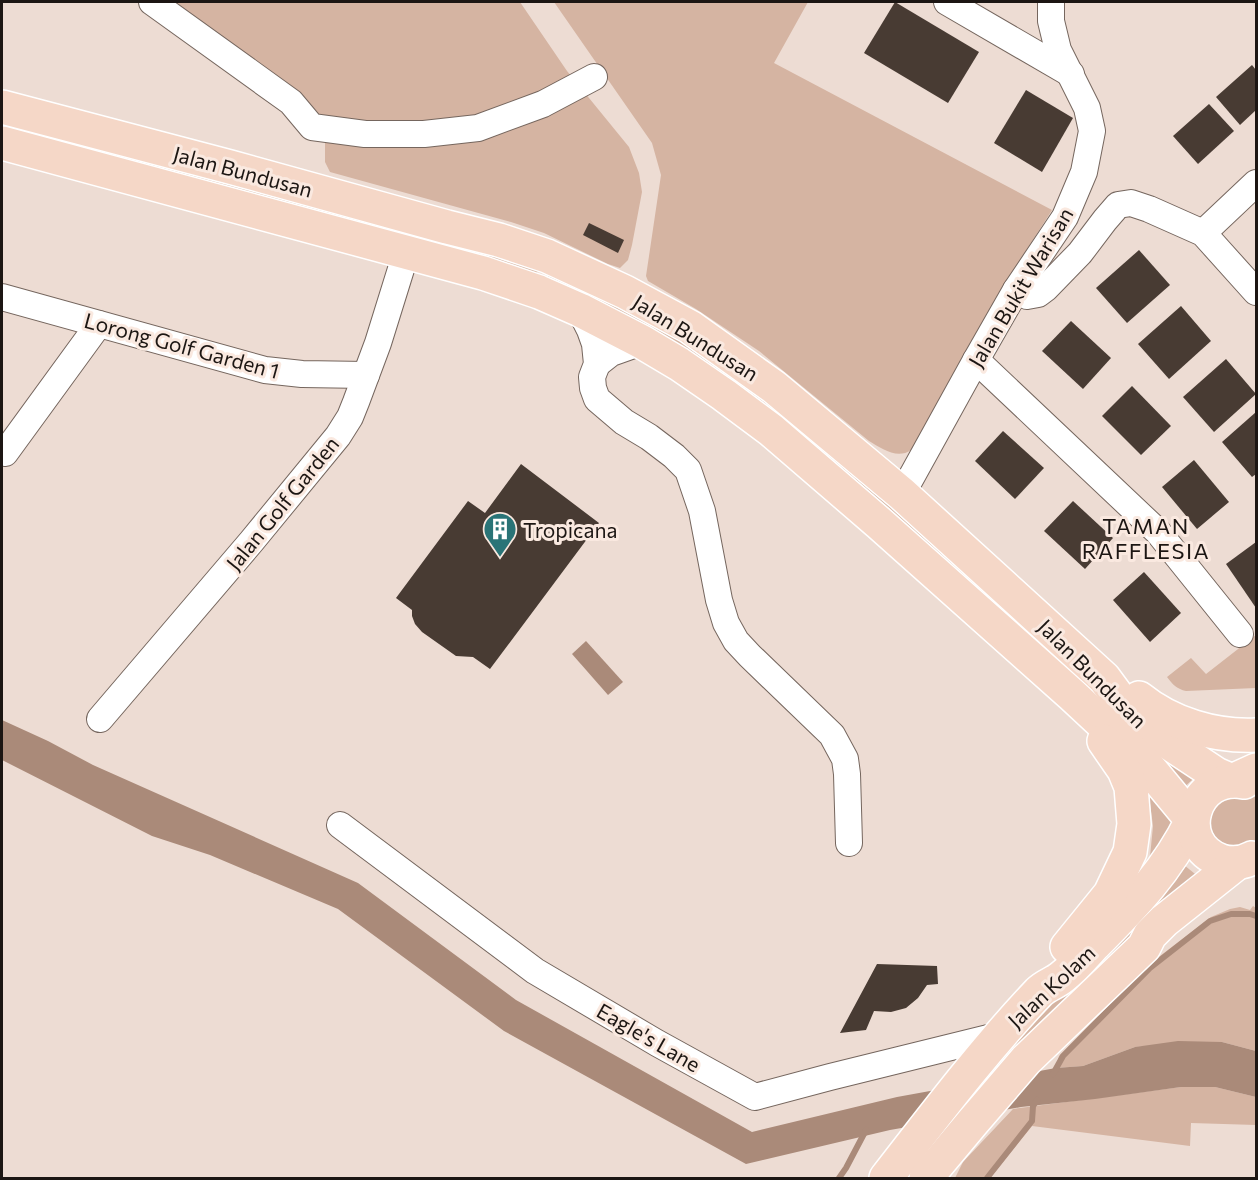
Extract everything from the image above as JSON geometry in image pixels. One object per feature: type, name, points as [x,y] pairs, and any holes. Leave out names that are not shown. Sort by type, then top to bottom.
[{"type":"main road","name":"Jalan Bundusan","points":[[2,107],[500,240],[547,256],[625,292],[690,327],[774,387],[902,494],[1104,678],[1132,716],[1216,774],[1248,780]]},
{"type":"main road","name":"Jalan Bundusan","points":[[2,143],[483,273],[539,292],[642,342],[697,376],[771,430],[1072,695],[1144,762],[1192,820],[1198,842],[1205,851],[1225,862],[1250,864]]},
{"type":"main road","points":[[1104,678],[1122,685],[1155,710],[1191,726],[1239,736],[1257,735]]},
{"type":"main road","points":[[1042,989],[1070,942],[1110,894],[1130,852],[1134,824],[1131,787],[1124,770],[1072,695]]},
{"type":"main road","name":"Jalan Kolam","points":[[886,1179],[1000,1035],[1042,989],[1062,978],[1127,913],[1152,884],[1184,837],[1195,808],[1209,789],[1219,784],[1248,780]]},
{"type":"main road","name":"Jalan Kolam","points":[[926,1179],[1026,1060],[1144,947],[1150,935],[1164,921],[1250,864]]},
{"type":"street","points":[[152,2],[291,102],[312,127],[365,134],[424,134],[478,128],[543,104],[594,77]]},
{"type":"street","points":[[947,2],[1071,75]]},
{"type":"street","name":"Jalan Bukit Warisan","points":[[902,494],[1016,290],[1065,217],[1084,172],[1092,131],[1087,108],[1058,50],[1051,21],[1051,2]]},
{"type":"street","points":[[1203,232],[1257,183]]},
{"type":"street","points":[[1016,290],[1027,296],[1038,294],[1046,288],[1080,253],[1118,206],[1131,203],[1203,232],[1257,292]]},
{"type":"street","name":"Jalan Golf Garden","points":[[100,719],[338,436],[350,417],[378,343],[406,253]]},
{"type":"street","name":"Lorong Golf Garden 1","points":[[2,297],[265,370],[302,374],[366,375]]},
{"type":"street","points":[[580,310],[595,344],[597,364],[592,377],[597,399],[624,422],[674,456],[688,470],[702,511],[719,600],[726,623],[736,641],[832,735],[839,746],[845,759],[847,774],[849,843]]},
{"type":"street","points":[[5,453],[99,324]]},
{"type":"street","points":[[597,364],[611,353],[642,342]]},
{"type":"street","points":[[976,360],[1158,532],[1240,633]]},
{"type":"street","name":"Eagle's Lane","points":[[340,825],[535,970],[657,1043],[755,1097],[1000,1035]]},
{"type":"shaded area","points":[[165,2],[520,2],[567,71],[629,147],[639,173],[642,192],[628,260],[620,268],[544,233],[511,222],[330,172],[325,162],[325,137]]},
{"type":"shaded area","points":[[554,2],[808,2],[774,63],[1052,210],[1005,284],[964,354],[921,439],[912,449],[900,454],[884,450],[869,441],[759,351],[696,309],[648,281],[646,276],[661,175],[652,143]]},
{"type":"shaded area","points":[[2,121],[123,156],[491,254],[538,270],[536,276],[2,128]]},
{"type":"shaded area","points":[[549,273],[653,324],[707,357],[757,393],[1202,771],[1182,789],[704,361],[627,316],[547,280]]},
{"type":"shaded area","points":[[1256,635],[1256,688],[1186,691],[1175,686],[1167,677],[1191,658],[1206,674]]},
{"type":"shaded area","points":[[586,641],[623,682],[608,695],[572,654]]},
{"type":"shaded area","points":[[2,720],[93,765],[358,883],[516,1000],[752,1132],[897,1097],[1056,1068],[1083,1066],[1135,1047],[1178,1041],[1222,1042],[1256,1051],[1256,1097],[1215,1087],[1181,1087],[1021,1107],[890,1130],[746,1164],[504,1031],[338,909],[210,855],[152,836],[2,760]]},
{"type":"shaded area","points":[[1148,788],[1176,826],[1149,867],[1153,826]]},
{"type":"shaded area","points":[[1251,793],[1256,798],[1255,843],[1237,851],[1212,840],[1205,813],[1215,797]]},
{"type":"shaded area","points":[[1184,865],[1205,882],[999,1075],[980,1079],[1026,1025],[1155,906]]},
{"type":"shaded area","points":[[1253,906],[1256,908],[1256,1051],[1222,1042],[1135,1047],[1083,1066],[1056,1068],[1059,1056],[1147,966],[1211,917],[1240,907],[1250,910]]},
{"type":"shaded area","points":[[1181,1087],[1215,1087],[1256,1097],[1256,1125],[1191,1123],[1190,1146],[1032,1126],[990,1178],[955,1178],[963,1162],[1013,1109]]},
{"type":"building","points":[[895,2],[979,52],[948,103],[864,53]]},
{"type":"building","points":[[1252,65],[1256,70],[1256,110],[1240,125],[1216,97]]},
{"type":"building","points":[[1026,90],[1073,118],[1042,172],[994,143]]},
{"type":"building","points":[[1209,104],[1234,131],[1198,164],[1173,136]]},
{"type":"building","points":[[589,223],[624,240],[618,253],[583,235]]},
{"type":"building","points":[[1139,250],[1170,285],[1127,323],[1096,288]]},
{"type":"building","points":[[1181,306],[1211,341],[1169,379],[1138,344]]},
{"type":"building","points":[[1071,321],[1111,358],[1083,389],[1042,351]]},
{"type":"building","points":[[1226,359],[1256,394],[1214,432],[1183,397]]},
{"type":"building","points":[[1132,386],[1171,426],[1141,455],[1102,416]]},
{"type":"building","points":[[1256,412],[1256,474],[1252,477],[1222,442]]},
{"type":"building","points":[[1003,431],[1044,468],[1015,499],[975,461]]},
{"type":"building","points":[[1194,460],[1229,502],[1197,529],[1162,487]]},
{"type":"building","name":"Tropicana","points":[[521,464],[599,523],[490,669],[473,657],[456,656],[422,632],[415,624],[412,610],[396,598],[468,501],[485,513]]},
{"type":"building","points":[[1073,501],[1113,538],[1085,569],[1044,531]]},
{"type":"building","points":[[1256,542],[1256,608],[1226,564]]},
{"type":"building","points":[[1144,572],[1181,613],[1150,642],[1113,600]]},
{"type":"building","points":[[877,964],[937,966],[938,984],[927,985],[918,998],[906,1008],[891,1012],[874,1011],[866,1030],[840,1033]]},
{"type":"waterway","points":[[1053,1074],[1063,1056],[1150,968],[1210,921],[1231,914],[1256,916]]},
{"type":"waterway","points":[[987,1178],[1032,1121],[1033,1106],[1037,1100]]},
{"type":"waterway","points":[[839,1178],[866,1130]]},
{"type":"place","name":"Tropicana","points":[[500,558]]},
{"type":"district","name":"TAMAN RAFFLESIA","points":[[1146,538]]}]
